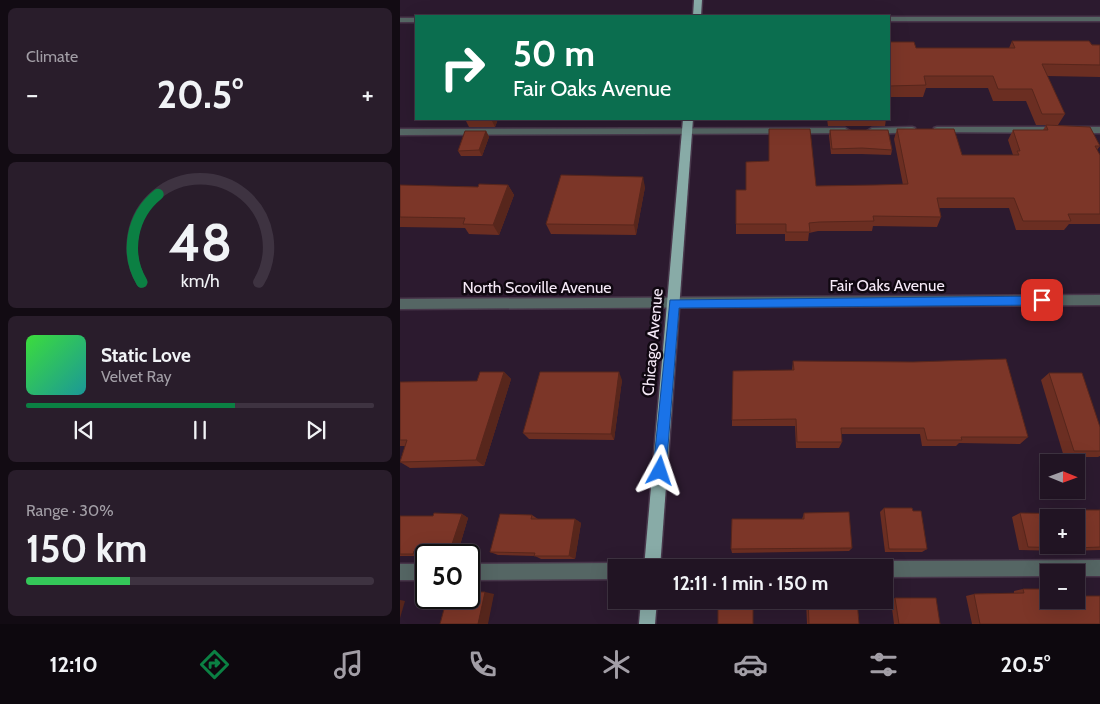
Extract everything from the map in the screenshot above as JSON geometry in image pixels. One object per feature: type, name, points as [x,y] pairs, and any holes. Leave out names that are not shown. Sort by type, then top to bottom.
[{"type":"main road","points":[[697,15],[698,0]]},
{"type":"main road","name":"Chicago Avenue","points":[[653,559],[688,125]]},
{"type":"main road","points":[[647,624],[648,609]]},
{"type":"street","points":[[890,20],[1100,19]]},
{"type":"street","points":[[400,20],[415,20]]},
{"type":"street","points":[[400,132],[688,125],[857,131],[1100,130]]},
{"type":"street","name":"Fair Oaks Avenue","points":[[674,303],[1100,300]]},
{"type":"street","name":"North Scoville Avenue","points":[[400,304],[674,303]]},
{"type":"street","points":[[893,569],[1100,568]]},
{"type":"street","points":[[480,572],[608,571]]},
{"type":"street","points":[[400,572],[415,572]]},
{"type":"building","points":[[1012,41],[1089,41],[1092,45],[1100,45],[1100,65],[1042,64],[1065,114],[1042,114],[1032,89],[998,89],[993,76],[924,76],[926,85],[890,86],[890,42],[914,42],[916,48],[1015,48]]},
{"type":"building","points":[[1046,125],[1090,127],[1100,146],[1095,146],[1100,155],[1100,214],[1068,214],[1071,221],[1023,221],[1014,198],[937,198],[941,217],[873,216],[874,221],[809,223],[810,232],[786,232],[786,224],[736,224],[736,190],[746,190],[746,162],[769,161],[769,129],[810,129],[816,186],[908,184],[897,129],[954,129],[962,155],[1019,155],[1017,151],[1020,151],[1013,130],[1048,130]]},
{"type":"building","points":[[830,130],[888,130],[892,150],[832,149]]},
{"type":"building","points":[[465,131],[486,131],[479,150],[458,151]]},
{"type":"building","points":[[561,175],[643,177],[634,225],[546,224]]},
{"type":"building","points":[[479,184],[508,185],[493,225],[463,224],[465,218],[400,217],[400,185],[478,187]]},
{"type":"building","points":[[1006,359],[1028,437],[961,437],[962,440],[927,440],[924,428],[841,428],[842,442],[797,442],[796,419],[732,420],[733,371],[794,370],[793,361],[913,362]]},
{"type":"building","points":[[480,372],[504,372],[476,460],[400,462],[407,440],[400,440],[400,382],[477,381]]},
{"type":"building","points":[[540,372],[619,372],[611,434],[523,433]]},
{"type":"building","points":[[1049,373],[1082,373],[1100,427],[1100,451],[1074,451]]},
{"type":"building","points":[[884,508],[912,508],[913,511],[921,511],[927,549],[889,549]]},
{"type":"building","points":[[1085,510],[1100,510],[1100,547],[1085,548]]},
{"type":"building","points":[[849,512],[852,548],[731,549],[732,519],[804,519],[804,513]]},
{"type":"building","points":[[434,513],[462,514],[452,544],[415,544],[413,554],[400,554],[400,516],[433,516]]},
{"type":"building","points":[[1020,513],[1040,513],[1040,547],[1028,547]]},
{"type":"building","points":[[500,514],[532,515],[531,519],[575,519],[569,556],[534,556],[535,553],[490,552]]},
{"type":"building","points":[[1023,589],[1040,589],[1040,609],[1085,609],[1085,596],[1100,596],[1100,624],[980,624],[974,594],[1024,593]]},
{"type":"building","points":[[480,592],[485,592],[478,624],[440,624],[444,609],[480,609]]},
{"type":"building","points":[[895,598],[936,598],[940,624],[899,624]]},
{"type":"building","points":[[718,609],[753,609],[753,624],[718,624]]},
{"type":"building","points":[[808,609],[858,609],[859,624],[809,624]]},
{"type":"route","points":[[660,471],[674,303],[1042,300]]}]
